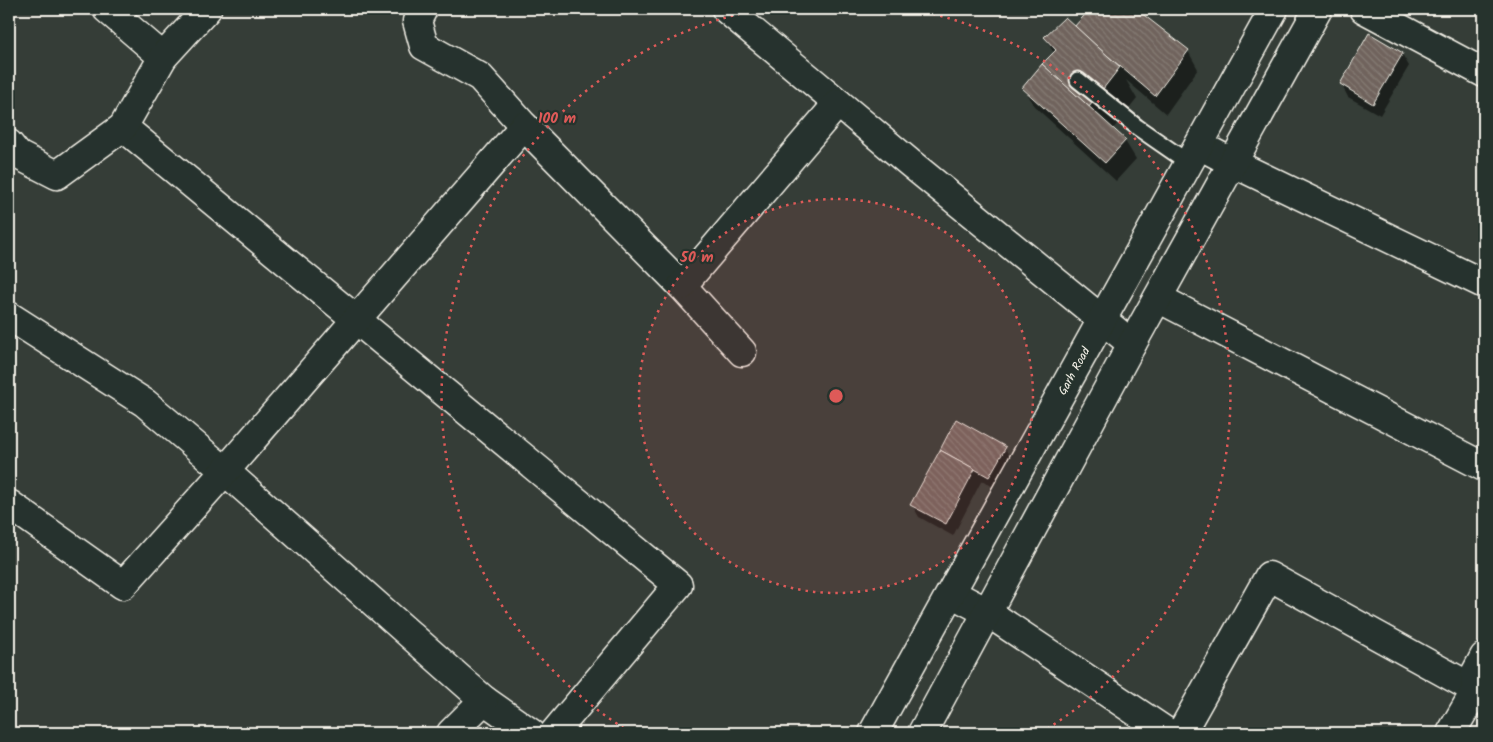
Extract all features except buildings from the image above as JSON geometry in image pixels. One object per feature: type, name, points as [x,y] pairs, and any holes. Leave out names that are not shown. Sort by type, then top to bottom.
[{"type":"street","points":[[107,9],[163,57]]},
{"type":"street","points":[[9,144],[18,155],[57,175],[123,127],[163,57],[207,9]]},
{"type":"street","points":[[423,9],[417,22],[424,46],[480,77],[524,126],[682,286],[742,352]]},
{"type":"street","points":[[726,9],[1132,344]]},
{"type":"street","name":"Garh Road","points":[[873,733],[1274,9]]},
{"type":"street","points":[[922,733],[1132,344],[1318,9]]},
{"type":"street","points":[[1364,9],[1484,73]]},
{"type":"street","points":[[682,286],[838,103]]},
{"type":"street","points":[[9,504],[123,585],[358,319],[524,126]]},
{"type":"street","points":[[123,127],[678,585],[554,733]]},
{"type":"street","points":[[1194,154],[1233,163],[1484,284]]},
{"type":"street","points":[[1155,224],[1188,243]]},
{"type":"street","points":[[1158,298],[1484,466]]},
{"type":"street","points":[[9,316],[145,403],[225,471],[484,700],[531,733]]},
{"type":"street","points":[[1181,733],[1269,576],[1476,690]]},
{"type":"street","points":[[951,593],[987,612],[1168,733]]},
{"type":"street","points":[[1451,733],[1476,690],[1475,674],[1484,657]]},
{"type":"street","points":[[451,733],[484,700]]},
{"type":"lane","points":[[1078,80],[1137,127],[1194,154]]}]
